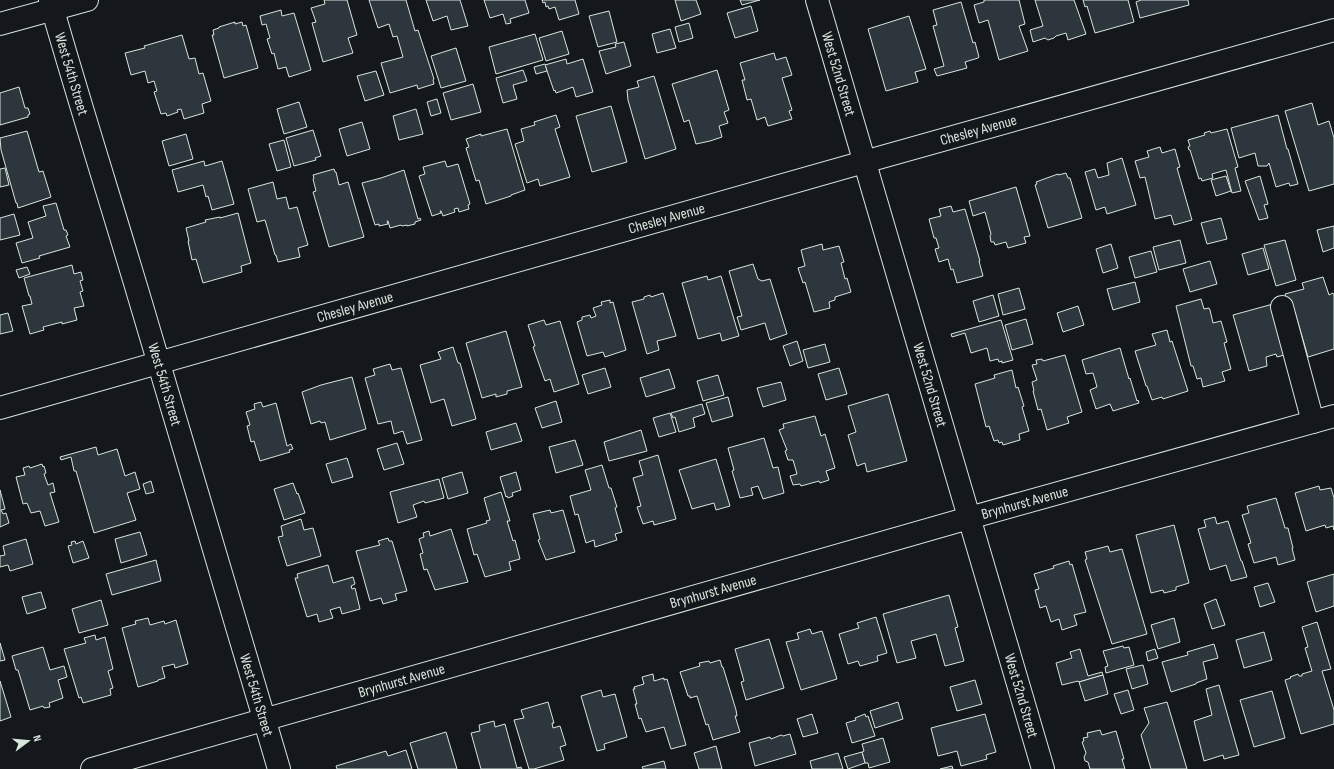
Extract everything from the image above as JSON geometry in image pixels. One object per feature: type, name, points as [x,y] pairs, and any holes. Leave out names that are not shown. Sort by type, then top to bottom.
[{"type":"street","points":[[0,24],[52,5],[87,0]]},
{"type":"street","name":"West 52nd Street","points":[[817,0],[1044,769]]},
{"type":"street","name":"West 54th Street","points":[[52,5],[80,103],[159,363],[241,648],[279,769]]},
{"type":"street","name":"Chesley Avenue","points":[[0,408],[1334,30]]},
{"type":"street","points":[[1282,307],[1314,422]]},
{"type":"street","name":"Brynhurst Avenue","points":[[92,769],[970,518],[1334,416]]},
{"type":"building","points":[[324,0],[347,0],[357,35],[348,38],[353,53],[323,62],[312,23],[316,22],[311,8],[325,4]]},
{"type":"building","points":[[369,0],[406,0],[415,31],[418,30],[434,79],[434,84],[418,89],[417,85],[390,93],[381,63],[403,57],[397,36],[393,37],[389,24],[378,28]]},
{"type":"building","points":[[426,0],[460,0],[468,26],[451,30],[447,16],[433,21]]},
{"type":"building","points":[[484,0],[525,0],[529,13],[510,19],[511,23],[506,24],[503,14],[490,18]]},
{"type":"building","points":[[542,0],[575,0],[579,14],[559,20],[555,7],[549,9]]},
{"type":"building","points":[[675,0],[696,0],[701,14],[681,21]]},
{"type":"building","points":[[740,0],[760,0],[742,5]]},
{"type":"building","points":[[984,0],[1019,0],[1025,24],[1019,26],[1028,51],[999,60],[988,20],[979,23],[974,5],[984,2]]},
{"type":"building","points":[[1035,0],[1074,0],[1086,34],[1068,40],[1066,33],[1048,40],[1045,38],[1033,42],[1030,30],[1043,26]]},
{"type":"building","points":[[1083,0],[1128,0],[1134,22],[1095,33],[1087,6],[1085,7]]},
{"type":"building","points":[[1141,0],[1188,0],[1189,5],[1140,18],[1136,2]]},
{"type":"building","points":[[961,2],[973,43],[975,42],[979,57],[965,62],[967,68],[937,76],[934,69],[944,66],[933,26],[937,25],[933,10]]},
{"type":"building","points":[[751,6],[758,31],[735,38],[727,13]]},
{"type":"building","points":[[281,10],[282,16],[294,13],[311,70],[289,77],[286,67],[278,69],[274,53],[272,54],[267,39],[270,38],[266,24],[262,25],[260,16]]},
{"type":"building","points":[[609,11],[617,42],[598,47],[589,16]]},
{"type":"building","points":[[909,16],[926,69],[915,72],[918,82],[886,91],[868,29]]},
{"type":"building","points":[[235,22],[235,24],[242,22],[243,26],[246,25],[258,68],[224,78],[212,35],[214,35],[213,30]]},
{"type":"building","points":[[689,23],[693,38],[679,42],[675,27]]},
{"type":"building","points":[[670,29],[676,48],[657,53],[652,34]]},
{"type":"building","points":[[562,31],[569,54],[546,61],[539,38]]},
{"type":"building","points":[[535,34],[543,60],[496,74],[489,47]]},
{"type":"building","points":[[182,35],[189,59],[195,58],[199,74],[203,73],[211,101],[202,104],[204,113],[184,119],[181,109],[177,110],[178,112],[167,116],[166,113],[161,114],[154,92],[157,91],[154,81],[148,83],[145,71],[131,75],[125,53],[145,48],[144,46]]},
{"type":"building","points":[[624,42],[631,66],[606,74],[599,51],[616,47],[615,44]]},
{"type":"building","points":[[456,48],[466,81],[441,88],[431,56]]},
{"type":"building","points":[[774,53],[776,60],[786,57],[792,75],[782,78],[792,110],[789,111],[792,119],[768,126],[765,117],[757,120],[751,99],[747,100],[742,80],[745,80],[740,63]]},
{"type":"building","points":[[566,59],[567,64],[583,59],[593,92],[576,97],[573,87],[556,93],[555,90],[554,91],[545,65]]},
{"type":"building","points":[[545,64],[547,71],[536,74],[534,67]]},
{"type":"building","points":[[523,70],[527,81],[513,85],[517,99],[503,103],[496,78]]},
{"type":"building","points":[[717,70],[729,110],[724,112],[728,123],[719,126],[722,137],[696,144],[689,120],[684,122],[672,84]]},
{"type":"building","points":[[376,71],[384,95],[365,101],[357,76]]},
{"type":"building","points":[[654,76],[676,149],[645,159],[628,100],[627,90],[639,87],[637,81]]},
{"type":"building","points":[[473,84],[481,112],[451,120],[443,93]]},
{"type":"building","points":[[19,87],[25,108],[28,108],[30,114],[28,117],[0,125],[0,93]]},
{"type":"building","points":[[437,99],[441,113],[431,116],[427,102]]},
{"type":"building","points":[[299,102],[307,127],[284,134],[277,109]]},
{"type":"building","points":[[1312,103],[1318,125],[1329,121],[1334,138],[1334,184],[1309,191],[1285,111]]},
{"type":"building","points":[[611,106],[627,162],[592,172],[576,116]]},
{"type":"building","points":[[416,109],[423,134],[399,140],[393,116]]},
{"type":"building","points":[[556,115],[560,127],[555,129],[570,177],[540,186],[538,179],[527,183],[515,144],[524,141],[521,129],[535,125],[534,122]]},
{"type":"building","points":[[1278,115],[1298,184],[1290,186],[1289,183],[1276,187],[1269,163],[1267,166],[1258,166],[1255,153],[1239,158],[1231,128]]},
{"type":"building","points":[[362,122],[370,149],[347,156],[339,129]]},
{"type":"building","points":[[507,129],[525,190],[486,204],[479,180],[476,181],[466,148],[469,147],[466,139],[481,134],[481,136]]},
{"type":"building","points":[[1227,129],[1238,167],[1235,168],[1241,191],[1232,193],[1226,170],[1212,174],[1213,178],[1202,181],[1201,178],[1199,179],[1188,147],[1190,146],[1188,140],[1205,135],[1204,133],[1210,131],[1211,133]]},
{"type":"building","points":[[313,130],[321,156],[315,158],[316,160],[294,166],[286,138]]},
{"type":"building","points":[[27,131],[39,172],[43,171],[51,197],[18,208],[1,150],[0,138]]},
{"type":"building","points":[[186,134],[193,159],[169,166],[162,141]]},
{"type":"building","points":[[284,140],[291,167],[277,171],[269,144]]},
{"type":"building","points":[[1160,147],[1162,153],[1175,149],[1180,167],[1177,168],[1192,220],[1174,225],[1171,215],[1155,219],[1145,177],[1140,178],[1135,161],[1149,157],[1147,151]]},
{"type":"building","points":[[1122,158],[1136,205],[1107,214],[1105,207],[1096,210],[1085,172],[1095,169],[1098,178],[1109,175],[1107,163]]},
{"type":"building","points":[[204,161],[205,166],[222,161],[234,204],[212,210],[208,196],[206,197],[203,185],[178,192],[172,170]]},
{"type":"building","points":[[445,161],[447,167],[458,164],[470,204],[468,205],[469,209],[459,212],[458,208],[454,209],[455,212],[443,216],[440,211],[441,213],[432,216],[419,176],[425,174],[423,167]]},
{"type":"building","points":[[5,168],[9,185],[0,187],[0,169]]},
{"type":"building","points":[[334,169],[339,185],[348,182],[364,237],[329,247],[313,192],[316,191],[313,175]]},
{"type":"building","points":[[404,170],[418,219],[420,218],[421,220],[415,222],[415,224],[407,226],[401,225],[390,228],[388,221],[388,224],[379,226],[379,224],[375,225],[362,183]]},
{"type":"building","points":[[1066,173],[1068,178],[1070,178],[1082,218],[1048,228],[1035,185],[1037,184],[1036,182],[1058,174]]},
{"type":"building","points":[[1226,176],[1231,191],[1216,196],[1211,180]]},
{"type":"building","points":[[1260,176],[1268,204],[1264,205],[1268,218],[1259,220],[1245,181]]},
{"type":"building","points":[[273,182],[277,199],[286,197],[289,209],[297,207],[308,245],[298,248],[300,257],[278,262],[265,220],[257,222],[248,189]]},
{"type":"building","points":[[1016,187],[1030,236],[1024,237],[1026,243],[1008,248],[1006,242],[995,245],[994,242],[991,242],[991,234],[985,212],[973,216],[969,201]]},
{"type":"building","points":[[56,203],[64,230],[66,230],[68,235],[66,236],[70,247],[39,256],[40,258],[22,263],[16,243],[33,238],[28,222],[46,216],[43,206]]},
{"type":"building","points":[[951,206],[953,212],[965,209],[983,276],[957,283],[948,259],[939,262],[935,249],[939,248],[936,238],[934,238],[929,219],[941,216],[939,209]]},
{"type":"building","points":[[238,213],[251,263],[241,266],[242,272],[203,283],[196,259],[192,260],[186,228],[206,222],[205,220]]},
{"type":"building","points":[[14,214],[20,235],[0,240],[0,218]]},
{"type":"building","points":[[1221,218],[1227,239],[1207,244],[1201,223]]},
{"type":"building","points":[[1334,226],[1334,248],[1323,252],[1317,230]]},
{"type":"building","points":[[1180,240],[1186,263],[1159,270],[1153,247]]},
{"type":"building","points":[[1285,240],[1296,280],[1276,286],[1264,245]]},
{"type":"building","points":[[822,244],[823,250],[839,246],[844,262],[841,263],[845,279],[847,278],[851,292],[835,297],[835,300],[829,302],[830,308],[814,312],[805,282],[803,283],[798,268],[805,266],[801,250]]},
{"type":"building","points":[[1111,244],[1118,268],[1103,273],[1096,249]]},
{"type":"building","points":[[1263,248],[1269,269],[1248,275],[1242,254]]},
{"type":"building","points":[[1151,251],[1157,272],[1135,278],[1129,257]]},
{"type":"building","points":[[1210,261],[1217,284],[1190,292],[1183,269]]},
{"type":"building","points":[[753,264],[758,279],[762,281],[770,279],[787,334],[770,340],[765,323],[741,330],[737,317],[742,316],[729,271]]},
{"type":"building","points":[[72,265],[74,274],[81,272],[83,280],[80,281],[83,291],[80,292],[84,306],[74,308],[77,320],[43,327],[44,330],[30,334],[22,306],[32,304],[24,278]]},
{"type":"building","points":[[27,267],[30,274],[19,278],[16,270]]},
{"type":"building","points":[[707,276],[708,280],[721,276],[739,336],[722,341],[720,333],[698,339],[682,283]]},
{"type":"building","points":[[1323,277],[1329,295],[1333,293],[1334,295],[1334,349],[1308,357],[1295,312],[1290,314],[1285,294],[1304,289],[1302,283]]},
{"type":"building","points":[[1135,282],[1140,302],[1113,310],[1107,289]]},
{"type":"building","points":[[1019,288],[1025,309],[1003,315],[998,294]]},
{"type":"building","points":[[663,293],[676,336],[657,341],[659,350],[647,354],[632,302],[644,299],[644,297],[650,295],[651,297]]},
{"type":"building","points":[[993,295],[999,316],[979,322],[973,301]]},
{"type":"building","points":[[1201,299],[1204,309],[1209,308],[1210,310],[1213,323],[1221,321],[1227,342],[1224,343],[1231,369],[1222,372],[1225,381],[1203,387],[1201,378],[1197,379],[1193,366],[1191,366],[1176,306]]},
{"type":"building","points":[[610,300],[610,303],[613,302],[626,350],[605,357],[603,352],[587,356],[577,322],[582,320],[582,317],[590,315],[591,318],[596,316],[593,308],[602,305],[601,302]]},
{"type":"building","points":[[1273,304],[1288,354],[1277,357],[1276,354],[1266,357],[1267,366],[1249,371],[1233,315]]},
{"type":"building","points":[[1078,306],[1084,325],[1063,332],[1057,313]]},
{"type":"building","points":[[8,313],[13,331],[0,334],[0,315]]},
{"type":"building","points":[[1026,319],[1033,344],[1012,350],[1005,325]]},
{"type":"building","points":[[544,320],[546,325],[560,321],[579,384],[554,392],[550,379],[545,381],[533,347],[535,346],[528,325]]},
{"type":"building","points":[[1001,320],[1013,360],[1002,363],[1002,361],[999,362],[998,359],[990,361],[987,348],[971,353],[965,333],[952,337],[951,334]]},
{"type":"building","points":[[1167,330],[1188,391],[1163,399],[1162,397],[1152,400],[1135,351],[1156,345],[1152,334]]},
{"type":"building","points":[[506,331],[522,387],[507,391],[507,394],[496,397],[496,394],[482,398],[466,343]]},
{"type":"building","points":[[797,341],[803,361],[790,366],[783,346]]},
{"type":"building","points":[[825,344],[830,362],[808,368],[803,350]]},
{"type":"building","points":[[453,347],[458,363],[460,363],[476,419],[452,426],[444,399],[431,403],[420,365],[441,359],[438,352]]},
{"type":"building","points":[[1120,348],[1129,379],[1130,378],[1137,401],[1138,400],[1139,403],[1113,411],[1110,404],[1096,409],[1090,390],[1097,387],[1093,373],[1086,374],[1082,360]]},
{"type":"building","points":[[1065,355],[1082,412],[1067,417],[1069,423],[1047,430],[1041,409],[1038,410],[1033,391],[1032,382],[1037,380],[1032,365],[1037,364],[1036,360],[1042,359],[1043,361]]},
{"type":"building","points":[[390,364],[392,370],[401,368],[422,440],[407,444],[403,431],[394,434],[391,421],[378,424],[365,378],[375,375],[373,369]]},
{"type":"building","points":[[605,368],[611,387],[588,394],[582,375]]},
{"type":"building","points":[[839,368],[847,394],[826,400],[818,374]]},
{"type":"building","points":[[669,369],[675,388],[646,397],[640,378]]},
{"type":"building","points":[[1012,370],[1016,388],[1018,387],[1024,406],[1022,407],[1029,431],[1019,434],[1020,440],[1003,445],[1002,442],[999,443],[998,440],[994,441],[989,426],[986,427],[975,384],[995,378],[994,375]]},
{"type":"building","points":[[718,375],[724,395],[703,401],[697,381]]},
{"type":"building","points":[[352,377],[366,429],[330,440],[325,422],[321,423],[320,421],[311,424],[302,392],[321,385]]},
{"type":"building","points":[[781,382],[786,400],[763,407],[757,388]]},
{"type":"building","points":[[888,394],[907,461],[867,472],[865,463],[857,466],[848,435],[856,432],[848,406]]},
{"type":"building","points":[[728,397],[733,416],[712,422],[706,403]]},
{"type":"building","points":[[556,401],[562,422],[542,428],[535,408]]},
{"type":"building","points":[[261,402],[263,407],[276,403],[287,446],[291,444],[293,449],[289,450],[290,452],[260,461],[254,441],[251,442],[247,426],[250,425],[246,412],[255,409],[254,404]]},
{"type":"building","points":[[702,404],[705,414],[693,418],[695,427],[679,432],[675,417],[673,418],[671,413]]},
{"type":"building","points":[[670,413],[676,432],[659,437],[653,418]]},
{"type":"building","points":[[815,416],[821,436],[825,434],[835,468],[826,471],[829,480],[801,486],[800,484],[793,485],[790,476],[797,474],[793,460],[788,460],[785,451],[787,450],[779,430],[784,428],[783,424]]},
{"type":"building","points":[[516,423],[522,441],[491,450],[486,432]]},
{"type":"building","points":[[641,430],[647,451],[609,461],[604,442]]},
{"type":"building","points":[[764,438],[773,468],[778,467],[784,493],[763,499],[758,486],[751,488],[753,495],[740,498],[732,471],[734,470],[728,448]]},
{"type":"building","points":[[575,440],[583,465],[556,473],[549,447]]},
{"type":"building","points":[[397,443],[404,464],[384,470],[377,449]]},
{"type":"building","points":[[96,447],[98,455],[117,449],[125,476],[135,472],[140,489],[127,493],[136,520],[94,533],[71,457],[61,460],[60,457]]},
{"type":"building","points":[[658,455],[676,519],[654,525],[653,521],[643,524],[637,507],[641,506],[633,478],[643,475],[639,461]]},
{"type":"building","points":[[347,458],[353,477],[332,483],[326,464]]},
{"type":"building","points":[[716,459],[730,506],[716,510],[714,503],[692,509],[679,470]]},
{"type":"building","points":[[42,464],[46,473],[44,474],[48,485],[53,483],[55,492],[50,493],[59,522],[45,526],[40,511],[31,513],[27,503],[23,504],[16,477],[25,475],[23,468],[29,466],[30,468]]},
{"type":"building","points":[[602,465],[617,507],[615,508],[622,532],[615,534],[617,540],[595,547],[594,540],[586,543],[578,514],[575,515],[570,496],[591,490],[585,470]]},
{"type":"building","points":[[462,472],[468,493],[448,499],[442,478]]},
{"type":"building","points":[[516,472],[521,490],[512,493],[513,496],[508,498],[507,496],[506,497],[500,477]]},
{"type":"building","points":[[439,479],[444,498],[425,503],[424,501],[413,505],[417,517],[398,523],[390,492]]},
{"type":"building","points":[[151,481],[154,492],[146,494],[143,484]]},
{"type":"building","points":[[293,483],[305,513],[284,520],[274,489]]},
{"type":"building","points":[[1319,486],[1320,490],[1331,488],[1334,498],[1334,530],[1333,526],[1326,528],[1325,525],[1306,531],[1295,493]]},
{"type":"building","points":[[0,490],[5,509],[1,510],[3,514],[6,513],[9,523],[0,527]]},
{"type":"building","points":[[501,492],[510,521],[507,521],[513,541],[515,540],[520,559],[509,562],[511,570],[485,577],[477,554],[474,555],[467,529],[487,523],[486,521],[490,520],[484,498]]},
{"type":"building","points":[[1276,498],[1285,528],[1288,528],[1295,560],[1278,565],[1276,557],[1254,563],[1248,544],[1251,543],[1242,515],[1249,513],[1247,506]]},
{"type":"building","points":[[550,510],[551,513],[563,510],[575,552],[546,560],[538,540],[540,539],[533,514]]},
{"type":"building","points":[[1215,517],[1217,524],[1228,521],[1247,577],[1231,581],[1226,565],[1210,570],[1198,529],[1206,527],[1204,520]]},
{"type":"building","points":[[301,519],[304,530],[313,528],[321,556],[287,566],[278,537],[283,536],[281,526]]},
{"type":"building","points":[[1174,525],[1189,583],[1176,587],[1176,590],[1164,593],[1163,590],[1151,593],[1136,535]]},
{"type":"building","points":[[451,529],[468,582],[435,590],[427,569],[424,570],[420,554],[423,553],[419,539],[424,537],[423,533],[429,531],[430,536]]},
{"type":"building","points":[[140,532],[147,555],[121,563],[115,539]]},
{"type":"building","points":[[388,538],[389,541],[392,541],[407,591],[395,594],[397,600],[383,604],[381,598],[370,601],[356,551],[380,545],[378,541]]},
{"type":"building","points":[[26,539],[33,564],[10,571],[8,565],[0,567],[0,556],[5,555],[3,546]]},
{"type":"building","points":[[75,541],[76,544],[83,541],[89,558],[73,563],[68,546],[72,545],[71,542]]},
{"type":"building","points":[[1108,546],[1110,552],[1122,549],[1147,634],[1112,644],[1085,560],[1087,559],[1085,552]]},
{"type":"building","points":[[156,560],[161,581],[112,595],[106,574]]},
{"type":"building","points":[[1069,561],[1070,565],[1072,564],[1086,612],[1074,615],[1077,625],[1062,630],[1059,619],[1051,622],[1046,606],[1040,608],[1035,590],[1039,589],[1034,574],[1054,568],[1053,566]]},
{"type":"building","points":[[328,565],[333,583],[353,577],[355,584],[351,586],[352,589],[355,588],[360,609],[342,614],[340,607],[330,610],[333,618],[319,622],[317,614],[307,617],[295,578],[298,578],[297,574]]},
{"type":"building","points":[[1334,574],[1334,606],[1316,612],[1307,582]]},
{"type":"building","points":[[1268,583],[1275,602],[1260,607],[1254,587]]},
{"type":"building","points":[[41,592],[46,608],[27,614],[22,597]]},
{"type":"building","points":[[949,595],[958,627],[955,628],[964,661],[945,666],[936,634],[911,641],[916,658],[897,663],[883,614]]},
{"type":"building","points":[[1216,599],[1225,625],[1212,629],[1204,604]]},
{"type":"building","points":[[101,600],[108,625],[79,633],[72,609]]},
{"type":"building","points":[[876,617],[887,653],[877,656],[878,661],[860,666],[858,661],[848,664],[839,634],[859,628],[857,623]]},
{"type":"building","points":[[148,618],[150,625],[164,621],[165,624],[176,620],[188,664],[175,668],[174,664],[162,667],[165,678],[138,687],[122,628],[136,624],[135,621]]},
{"type":"building","points":[[1174,618],[1180,642],[1158,649],[1151,625]]},
{"type":"building","points":[[1317,622],[1331,669],[1322,671],[1334,710],[1334,724],[1301,734],[1285,680],[1298,674],[1299,676],[1302,676],[1302,674],[1312,671],[1305,648],[1308,647],[1302,627]]},
{"type":"building","points":[[810,629],[812,634],[822,631],[837,679],[801,690],[786,642],[799,639],[797,633]]},
{"type":"building","points":[[1264,632],[1272,660],[1244,668],[1236,640]]},
{"type":"building","points":[[95,635],[96,640],[105,637],[113,669],[108,671],[113,688],[110,689],[111,695],[83,703],[81,697],[79,698],[64,649],[86,643],[84,638]]},
{"type":"building","points":[[769,639],[784,688],[746,700],[741,682],[744,681],[735,649]]},
{"type":"building","points":[[0,643],[5,660],[0,661]]},
{"type":"building","points":[[1214,644],[1218,658],[1203,662],[1207,679],[1171,692],[1162,662],[1188,655],[1187,652]]},
{"type":"building","points":[[1123,646],[1124,648],[1129,647],[1134,665],[1106,673],[1105,667],[1108,666],[1103,651]]},
{"type":"building","points":[[43,647],[50,670],[64,666],[67,677],[58,680],[63,698],[49,703],[50,707],[44,708],[43,706],[30,710],[18,670],[16,670],[12,656]]},
{"type":"building","points":[[1080,649],[1088,676],[1102,672],[1103,675],[1062,685],[1056,663],[1072,658],[1070,652]]},
{"type":"building","points":[[1155,649],[1158,658],[1148,661],[1146,652]]},
{"type":"building","points":[[720,660],[736,710],[737,716],[735,716],[740,732],[713,740],[708,724],[706,725],[697,696],[690,698],[690,696],[688,696],[680,672],[700,666],[699,663],[709,661],[710,663]]},
{"type":"building","points":[[1143,665],[1148,684],[1132,689],[1126,669]]},
{"type":"building","points":[[653,674],[654,681],[664,678],[664,680],[667,679],[686,745],[671,749],[664,727],[646,732],[641,718],[639,719],[633,689],[635,689],[634,687],[644,684],[642,677]]},
{"type":"building","points":[[1103,675],[1108,694],[1085,701],[1079,682]]},
{"type":"building","points":[[975,680],[982,704],[957,711],[950,687]]},
{"type":"building","points":[[0,681],[11,717],[0,721]]},
{"type":"building","points":[[1219,685],[1239,755],[1224,759],[1223,755],[1204,761],[1194,721],[1212,715],[1206,689]]},
{"type":"building","points":[[601,690],[603,697],[615,694],[627,737],[604,744],[605,749],[597,751],[581,696]]},
{"type":"building","points":[[1128,690],[1134,710],[1121,714],[1114,694]]},
{"type":"building","points":[[1272,691],[1285,738],[1254,747],[1240,700]]},
{"type":"building","points":[[548,702],[554,723],[552,723],[553,728],[560,726],[566,745],[560,747],[564,760],[534,769],[529,769],[514,720],[524,718],[521,710]]},
{"type":"building","points":[[898,702],[903,719],[875,728],[870,711]]},
{"type":"building","points":[[1167,702],[1187,769],[1151,769],[1141,735],[1149,723],[1144,708]]},
{"type":"building","points":[[812,714],[818,733],[803,737],[797,719]]},
{"type":"building","points":[[865,714],[866,717],[868,716],[875,736],[852,743],[846,723],[856,720],[855,718]]},
{"type":"building","points":[[985,714],[996,752],[986,755],[987,759],[961,766],[957,751],[938,756],[931,728]]},
{"type":"building","points":[[494,721],[495,727],[505,724],[517,768],[521,767],[522,769],[481,769],[471,733],[480,731],[479,725]]},
{"type":"building","points":[[1100,730],[1102,735],[1116,731],[1124,759],[1122,759],[1125,769],[1090,769],[1088,762],[1085,761],[1084,757],[1086,753],[1082,742],[1084,741],[1083,738],[1088,737],[1087,733]]},
{"type":"building","points":[[446,732],[457,769],[418,769],[410,743]]},
{"type":"building","points":[[790,734],[796,754],[755,766],[749,743],[770,737],[771,739],[781,735],[783,736]]},
{"type":"building","points":[[883,738],[890,762],[869,768],[868,763],[865,763],[862,752],[864,751],[862,744]]},
{"type":"building","points":[[716,746],[722,769],[699,769],[694,753]]},
{"type":"building","points":[[406,750],[412,769],[337,769],[336,766],[386,751],[388,756]]},
{"type":"building","points":[[862,752],[865,763],[848,769],[844,757]]},
{"type":"building","points":[[838,753],[843,769],[812,769],[810,761]]},
{"type":"building","points":[[664,761],[666,769],[643,769],[642,767]]},
{"type":"building","points":[[952,766],[953,769],[940,769]]}]
